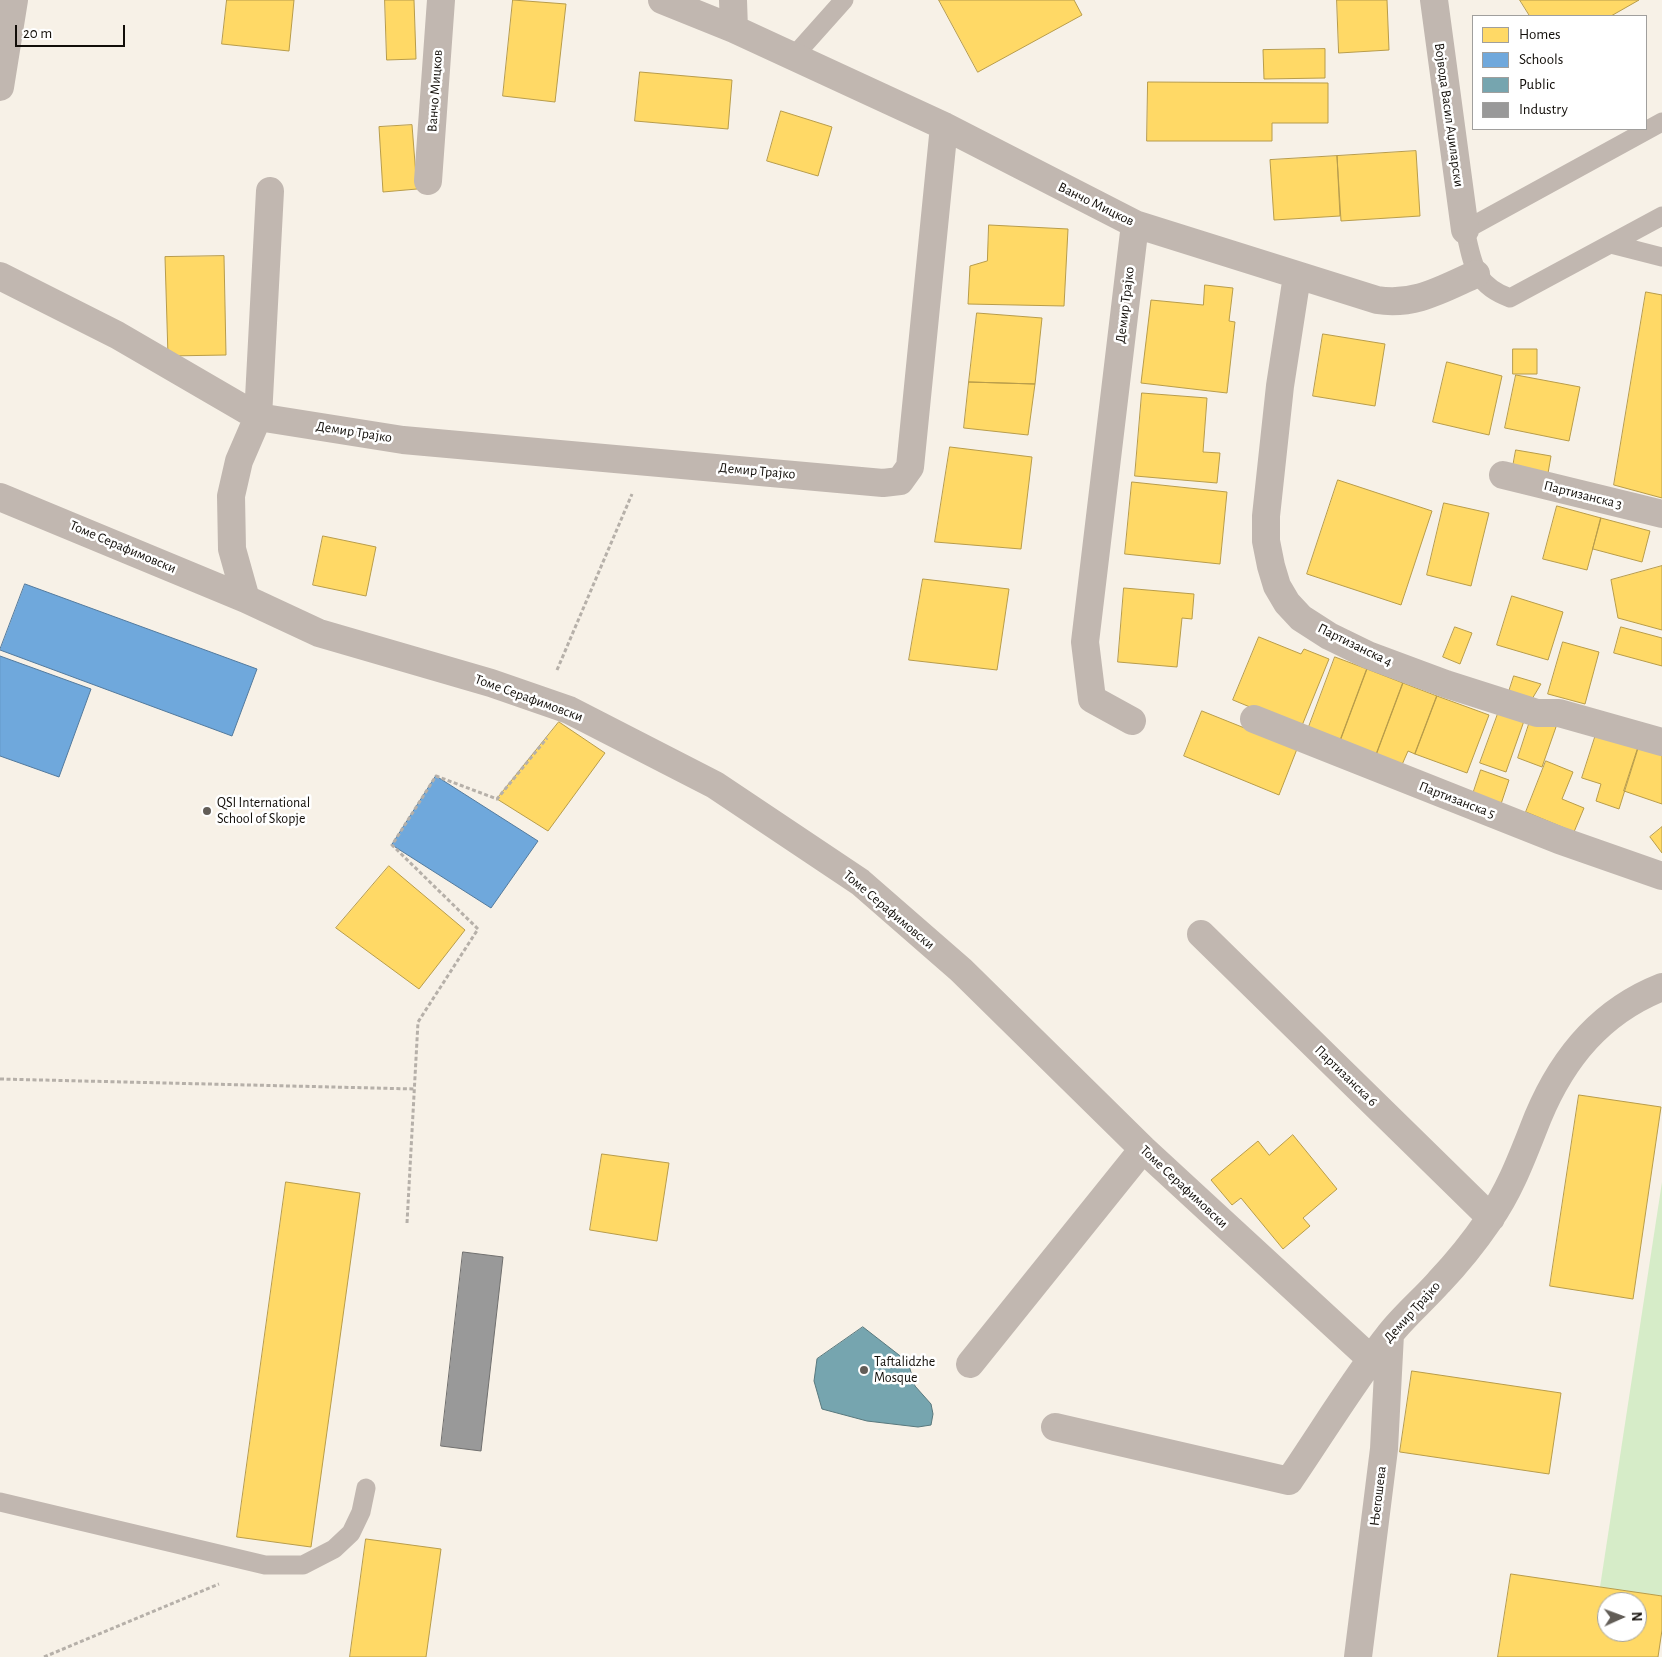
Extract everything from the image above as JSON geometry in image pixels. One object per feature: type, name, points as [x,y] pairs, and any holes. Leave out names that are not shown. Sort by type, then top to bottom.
[{"type":"street","points":[[0,87],[14,0]]},
{"type":"street","name":"Ванчо Мицков","points":[[428,181],[441,0]]},
{"type":"street","name":"Ванчо Мицков","points":[[662,0],[734,28],[944,126],[1135,224],[1360,296],[1396,303],[1424,296],[1476,274]]},
{"type":"street","points":[[733,0],[734,28]]},
{"type":"street","name":"Војвода Васил Аџиларски","points":[[1434,0],[1465,230]]},
{"type":"street","name":"Демир Трајко","points":[[0,276],[116,335],[258,417],[403,440],[883,482],[900,481],[910,467],[944,126]]},
{"type":"street","points":[[246,599],[232,549],[231,496],[239,461],[258,417],[270,191]]},
{"type":"street","name":"Демир Трајко","points":[[1132,721],[1092,699],[1085,642],[1135,224]]},
{"type":"street","name":"Партизанска 4","points":[[1297,276],[1280,386],[1266,516],[1266,541],[1271,566],[1277,586],[1287,603],[1301,618],[1329,636],[1368,655],[1446,684],[1537,713],[1559,713],[1662,742]]},
{"type":"street","name":"Партизанска 3","points":[[1503,476],[1662,514]]},
{"type":"street","name":"Томе Серафимовски","points":[[0,496],[246,599],[319,633],[491,683],[570,710],[715,785],[860,882],[961,970],[1143,1149],[1372,1360]]},
{"type":"street","name":"Партизанска 5","points":[[1254,720],[1559,840],[1662,876]]},
{"type":"street","name":"Партизанска 6","points":[[1201,934],[1491,1218]]},
{"type":"street","name":"Демир Трајко","points":[[1055,1427],[1289,1481],[1390,1334],[1466,1253],[1491,1218],[1520,1162],[1556,1080],[1584,1039],[1616,1010],[1636,997],[1662,987]]},
{"type":"street","points":[[970,1364],[1143,1149]]},
{"type":"street","name":"Његошева","points":[[1358,1657],[1384,1449],[1390,1334]]},
{"type":"lane","points":[[794,56],[844,0]]},
{"type":"lane","points":[[1662,122],[1465,230],[1476,274],[1494,293],[1510,298],[1662,216]]},
{"type":"lane","points":[[1611,244],[1662,257]]},
{"type":"lane","points":[[0,1502],[266,1564],[303,1565],[334,1549],[351,1533],[361,1512],[366,1488]]},
{"type":"path","points":[[543,701],[646,462]]},
{"type":"path","points":[[407,1223],[418,1022],[478,929],[392,845],[436,776],[497,799],[570,710]]},
{"type":"path","points":[[0,1079],[415,1089]]},
{"type":"path","points":[[44,1657],[266,1564]]},
{"type":"green space","points":[[1662,1182],[1662,1596],[1647,1594],[1647,1592],[1600,1587]]},
{"type":"building: Homes","points":[[227,0],[294,0],[289,51],[222,44]]},
{"type":"building: Homes","points":[[385,0],[414,0],[416,59],[387,60]]},
{"type":"building: Homes","points":[[513,0],[566,4],[555,102],[503,96]]},
{"type":"building: Homes","points":[[939,0],[1074,0],[1082,15],[978,72]]},
{"type":"building: Homes","points":[[1337,0],[1387,0],[1389,50],[1339,53]]},
{"type":"building: Homes","points":[[1520,0],[1639,0],[1613,15],[1529,15]]},
{"type":"building: Homes","points":[[1325,49],[1325,78],[1264,79],[1263,50]]},
{"type":"building: Homes","points":[[640,72],[732,80],[728,129],[635,121]]},
{"type":"building: Homes","points":[[1148,82],[1328,83],[1328,123],[1272,123],[1272,141],[1147,141]]},
{"type":"building: Homes","points":[[781,111],[832,127],[818,176],[767,161]]},
{"type":"building: Homes","points":[[412,125],[417,189],[383,192],[379,127]]},
{"type":"building: Homes","points":[[1416,151],[1420,216],[1341,221],[1337,156]]},
{"type":"building: Homes","points":[[1337,156],[1340,216],[1274,220],[1270,160]]},
{"type":"building: Homes","points":[[989,225],[1068,229],[1064,306],[968,304],[970,266],[987,261]]},
{"type":"building: Homes","points":[[224,256],[226,355],[168,356],[165,257]]},
{"type":"building: Homes","points":[[1205,285],[1233,288],[1229,321],[1235,322],[1227,393],[1141,383],[1151,300],[1203,305]]},
{"type":"building: Homes","points":[[1646,292],[1662,295],[1662,498],[1614,485]]},
{"type":"building: Homes","points":[[977,313],[1042,318],[1035,384],[969,382]]},
{"type":"building: Homes","points":[[1323,334],[1385,344],[1375,406],[1313,396]]},
{"type":"building: Homes","points":[[1513,349],[1537,349],[1537,374],[1513,374]]},
{"type":"building: Homes","points":[[1447,362],[1502,376],[1489,435],[1433,422]]},
{"type":"building: Homes","points":[[1516,375],[1580,387],[1569,441],[1505,428]]},
{"type":"building: Homes","points":[[969,382],[1035,384],[1028,435],[964,428]]},
{"type":"building: Homes","points":[[1142,393],[1207,398],[1203,452],[1220,453],[1217,483],[1135,476]]},
{"type":"building: Homes","points":[[950,447],[1032,457],[1021,549],[935,542]]},
{"type":"building: Homes","points":[[1516,450],[1551,456],[1547,479],[1512,472]]},
{"type":"building: Homes","points":[[1338,480],[1432,511],[1401,605],[1307,574]]},
{"type":"building: Homes","points":[[1132,482],[1227,492],[1220,564],[1125,554]]},
{"type":"building: Homes","points":[[1444,503],[1489,513],[1471,586],[1427,575]]},
{"type":"building: Homes","points":[[1557,506],[1601,518],[1587,570],[1543,559]]},
{"type":"building: Homes","points":[[1601,518],[1650,531],[1642,562],[1593,549]]},
{"type":"building: Homes","points":[[323,536],[376,547],[366,596],[313,585]]},
{"type":"building: Homes","points":[[1662,566],[1662,630],[1618,618],[1611,580]]},
{"type":"building: Homes","points":[[923,579],[1009,589],[997,670],[909,660]]},
{"type":"building: Homes","points":[[1124,588],[1194,594],[1192,619],[1182,618],[1177,667],[1118,662]]},
{"type":"building: Homes","points":[[1512,596],[1563,612],[1548,660],[1497,645]]},
{"type":"building: Homes","points":[[1455,627],[1472,633],[1460,664],[1443,657]]},
{"type":"building: Homes","points":[[1621,627],[1662,638],[1662,666],[1614,653]]},
{"type":"building: Homes","points":[[1259,637],[1301,654],[1304,649],[1329,659],[1301,728],[1233,700]]},
{"type":"building: Homes","points":[[1563,642],[1599,652],[1585,704],[1548,694]]},
{"type":"building: Homes","points":[[1335,657],[1367,669],[1339,744],[1307,732]]},
{"type":"building: Homes","points":[[1367,669],[1403,683],[1375,758],[1339,744]]},
{"type":"building: Homes","points":[[1514,676],[1541,684],[1529,704],[1507,698]]},
{"type":"building: Homes","points":[[1403,683],[1437,696],[1415,754],[1408,751],[1401,767],[1375,758]]},
{"type":"building: Homes","points":[[1437,696],[1489,715],[1467,773],[1415,754]]},
{"type":"building: Homes","points":[[1202,711],[1297,749],[1279,795],[1184,756]]},
{"type":"building: Homes","points":[[1499,711],[1524,721],[1506,772],[1480,763]]},
{"type":"building: Homes","points":[[1531,718],[1556,727],[1542,767],[1518,758]]},
{"type":"building: Homes","points":[[559,722],[605,753],[548,831],[497,799]]},
{"type":"building: Homes","points":[[1598,728],[1640,742],[1619,809],[1596,801],[1601,784],[1582,778]]},
{"type":"building: Homes","points":[[1640,742],[1662,749],[1662,804],[1624,791]]},
{"type":"building: Homes","points":[[1546,761],[1573,772],[1562,799],[1584,808],[1574,832],[1526,812]]},
{"type":"building: Homes","points":[[1481,770],[1509,780],[1501,804],[1473,794]]},
{"type":"building: Homes","points":[[1662,827],[1662,853],[1650,837]]},
{"type":"building: Homes","points":[[389,866],[465,930],[419,989],[336,928]]},
{"type":"building: Homes","points":[[1579,1095],[1661,1107],[1633,1299],[1550,1286]]},
{"type":"building: Homes","points":[[1293,1135],[1337,1189],[1303,1218],[1310,1226],[1283,1249],[1241,1198],[1232,1205],[1211,1180],[1258,1141],[1269,1155]]},
{"type":"building: Homes","points":[[602,1154],[669,1163],[657,1241],[590,1230]]},
{"type":"building: Homes","points":[[286,1182],[360,1193],[311,1547],[237,1537]]},
{"type":"building: Homes","points":[[1412,1371],[1561,1393],[1549,1474],[1400,1452]]},
{"type":"building: Homes","points":[[366,1539],[441,1549],[426,1657],[350,1657]]},
{"type":"building: Homes","points":[[1511,1574],[1635,1592],[1597,1592],[1597,1642],[1647,1642],[1647,1594],[1662,1596],[1662,1630],[1658,1657],[1498,1657]]},
{"type":"building: Schools","points":[[25,584],[257,669],[232,736],[0,650]]},
{"type":"building: Schools","points":[[0,656],[91,689],[59,777],[0,756]]},
{"type":"building: Schools","points":[[436,776],[538,841],[491,908],[392,845]]},
{"type":"building: Public","name":"Taftalidzhe Mosque","points":[[863,1327],[908,1362],[915,1386],[931,1404],[933,1414],[931,1425],[918,1427],[867,1421],[822,1409],[814,1381],[817,1359]]},
{"type":"building: Industry","points":[[463,1252],[503,1257],[481,1451],[441,1446]]},
{"type":"place","name":"QSI International School of Skopje","points":[[207,811]]},
{"type":"place","name":"Taftalidzhe Mosque","points":[[864,1370]]}]
